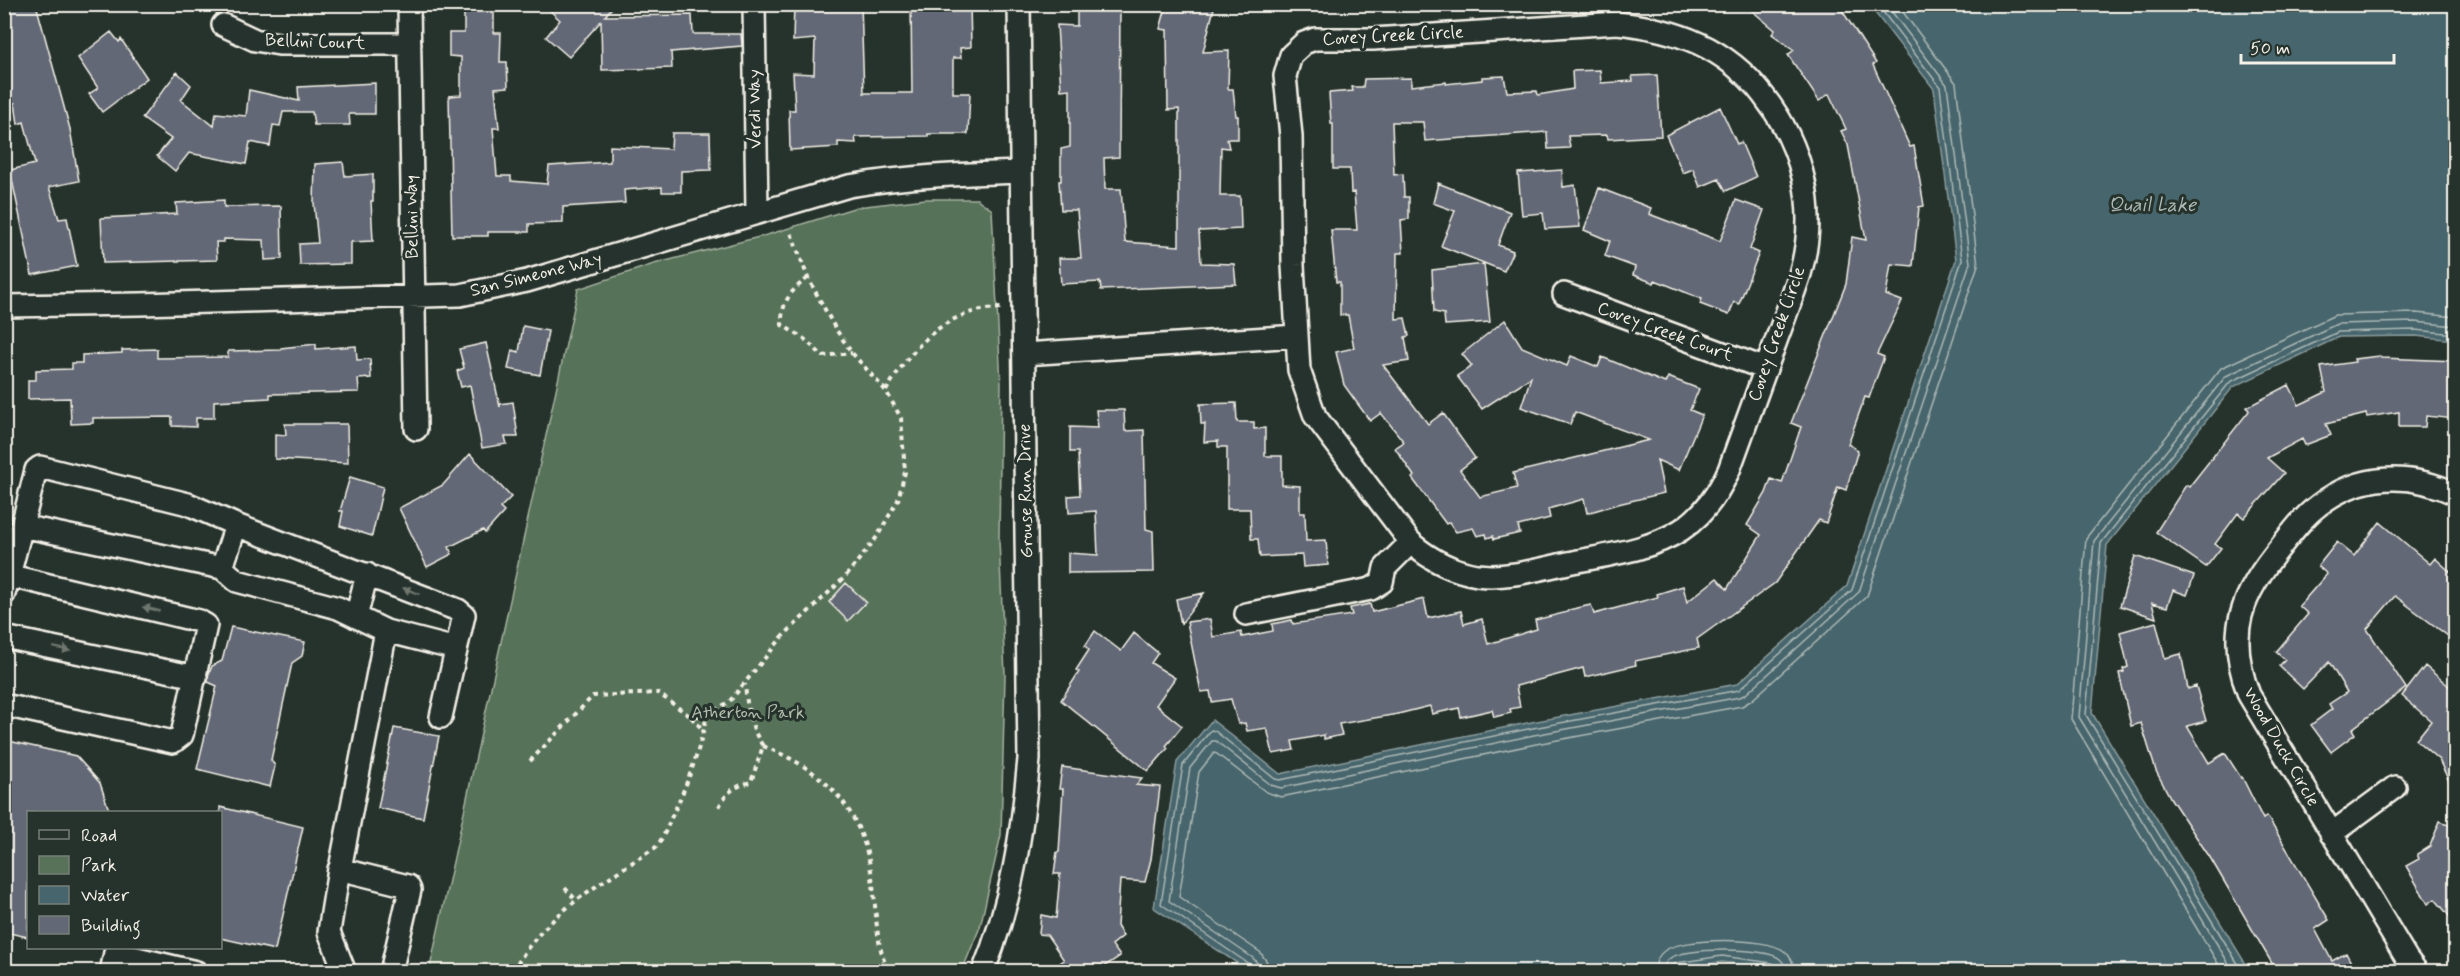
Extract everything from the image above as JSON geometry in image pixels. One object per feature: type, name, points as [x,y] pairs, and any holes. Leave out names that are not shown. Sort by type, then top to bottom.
[{"type":"street","name":"Bellini Way","points":[[409,4],[416,429]]},
{"type":"street","name":"Verdi Way","points":[[754,4],[757,213]]},
{"type":"street","name":"Grouse Run Drive","points":[[983,972],[999,934],[1017,859],[1029,759],[1019,4]]},
{"type":"street","name":"Covey Creek Circle","points":[[1617,23],[1672,32],[1717,53],[1755,84],[1776,112],[1792,141],[1805,181],[1808,231],[1800,273],[1766,369],[1720,488],[1698,516],[1665,539],[1635,549],[1493,576],[1457,571],[1428,557],[1411,542],[1315,416],[1299,370],[1293,265],[1291,136],[1286,75],[1291,55],[1304,43],[1315,39],[1373,39],[1617,23]]},
{"type":"street","name":"Bellini Court","points":[[224,25],[255,40],[279,44],[410,44]]},
{"type":"street","name":"San Simeone Way","points":[[4,306],[413,298],[460,295],[527,281],[849,186],[896,178],[1021,172]]},
{"type":"street","name":"Covey Creek Court","points":[[1564,294],[1766,369]]},
{"type":"street","points":[[1024,354],[1298,336]]},
{"type":"street","points":[[4,705],[173,742],[182,735],[206,625],[199,621],[8,585],[36,470],[40,466],[188,504],[236,525],[458,610],[464,615],[441,717]]},
{"type":"street","name":"Wood Duck Circle","points":[[2416,972],[2265,724],[2242,678],[2237,646],[2238,627],[2245,600],[2253,584],[2298,525],[2316,506],[2332,495],[2358,484],[2378,479],[2398,478],[2437,485],[2456,494]]},
{"type":"street","points":[[222,568],[236,525]]},
{"type":"street","points":[[22,526],[222,568],[237,581],[338,608],[386,631],[456,649]]},
{"type":"street","points":[[1246,614],[1371,588],[1382,582],[1385,568],[1411,542]]},
{"type":"street","points":[[356,617],[368,574]]},
{"type":"street","points":[[345,972],[329,932],[386,631]]},
{"type":"street","points":[[4,637],[196,677]]},
{"type":"street","points":[[2331,834],[2395,787]]},
{"type":"street","points":[[340,869],[408,886],[410,890],[392,972]]},
{"type":"street","points":[[111,972],[115,953],[196,972]]},
{"type":"path","points":[[691,717],[707,715],[729,702],[783,636],[844,577],[877,537],[898,500],[905,472],[901,417],[886,391],[852,353],[835,328],[808,279],[790,230]]},
{"type":"path","points":[[808,279],[795,287],[786,299],[781,311],[782,325],[803,338],[823,356],[852,353]]},
{"type":"path","points":[[886,391],[901,366],[927,337],[958,316],[987,308],[1023,308]]},
{"type":"path","points":[[745,683],[754,733],[763,746],[790,757],[812,770],[832,787],[849,811],[865,842],[872,877],[876,925],[883,960],[889,972]]},
{"type":"path","points":[[530,761],[593,696],[658,693],[691,717],[704,731]]},
{"type":"path","points":[[513,972],[543,930],[562,910],[656,847],[666,835],[672,815],[681,800],[704,731],[707,715]]},
{"type":"path","points":[[719,807],[725,795],[733,788],[751,782],[763,746]]},
{"type":"path","points":[[565,888],[576,900]]},
{"type":"green space","name":"Atherton Park","points":[[926,199],[977,199],[992,210],[1001,384],[999,540],[1005,675],[1001,835],[980,927],[962,971],[429,972],[578,289],[654,264],[767,235],[857,207]]},
{"type":"water","name":"Quail Lake","points":[[1869,5],[2455,5],[2455,340],[2415,336],[2339,337],[2233,387],[2107,545],[2092,713],[2250,971],[1792,972],[1722,962],[1659,972],[1249,971],[1154,908],[1177,762],[1212,720],[1280,774],[1532,722],[1737,684],[1847,586],[1956,260],[1934,89]]},
{"type":"building","points":[[4,4],[36,4],[70,129],[79,181],[49,187],[59,219],[67,218],[77,266],[32,275],[10,170],[35,164],[24,122],[18,124],[15,103],[4,106]]},
{"type":"building","points":[[464,4],[494,4],[494,33],[501,33],[500,62],[507,62],[508,87],[495,88],[499,128],[493,128],[497,176],[511,176],[511,181],[547,184],[549,166],[610,162],[610,146],[671,149],[672,133],[710,133],[711,170],[681,171],[681,192],[662,192],[662,187],[624,190],[625,203],[563,207],[563,223],[529,224],[529,232],[488,232],[488,236],[452,236],[449,96],[461,95],[461,57],[449,56],[449,33],[464,33]]},
{"type":"building","points":[[543,4],[615,4],[605,16],[692,15],[693,34],[741,34],[742,46],[671,52],[672,68],[602,70],[601,21],[569,57],[546,37],[560,20]]},
{"type":"building","points":[[794,4],[861,4],[864,93],[912,93],[911,4],[970,4],[971,47],[960,48],[961,58],[953,58],[953,93],[970,93],[968,134],[855,137],[856,143],[838,142],[838,147],[790,150],[789,110],[795,110],[793,73],[814,74],[815,39],[793,41]]},
{"type":"building","points":[[1077,4],[1120,4],[1119,157],[1104,158],[1105,189],[1121,189],[1125,242],[1179,246],[1179,109],[1168,110],[1167,30],[1160,29],[1167,4],[1215,4],[1203,52],[1229,51],[1228,89],[1233,89],[1236,116],[1238,116],[1238,139],[1227,139],[1229,148],[1221,147],[1220,196],[1240,196],[1241,229],[1199,231],[1201,263],[1234,264],[1236,284],[1101,290],[1100,282],[1061,284],[1059,258],[1081,258],[1077,210],[1061,210],[1059,181],[1061,181],[1061,149],[1070,147],[1070,89],[1061,90],[1057,25],[1077,26]]},
{"type":"building","points":[[1744,4],[1838,4],[1876,63],[1873,65],[1910,147],[1914,146],[1924,206],[1919,207],[1913,266],[1891,264],[1886,295],[1902,301],[1877,354],[1884,357],[1869,398],[1865,397],[1848,444],[1858,450],[1846,490],[1838,487],[1826,523],[1819,520],[1775,583],[1697,639],[1699,648],[1635,661],[1636,665],[1585,677],[1583,668],[1516,686],[1520,707],[1510,709],[1511,713],[1494,717],[1492,710],[1461,717],[1459,708],[1432,714],[1430,706],[1339,724],[1342,735],[1324,739],[1324,735],[1292,741],[1294,750],[1273,754],[1267,728],[1247,731],[1245,723],[1238,724],[1231,699],[1212,702],[1210,691],[1201,692],[1187,622],[1210,619],[1213,637],[1241,632],[1242,637],[1273,631],[1272,624],[1292,620],[1293,624],[1352,615],[1350,608],[1370,604],[1372,612],[1424,599],[1428,618],[1461,611],[1464,624],[1482,619],[1488,644],[1537,629],[1535,620],[1568,612],[1568,610],[1591,605],[1594,614],[1658,597],[1657,594],[1683,586],[1687,602],[1717,578],[1727,589],[1761,535],[1747,525],[1766,493],[1771,479],[1782,483],[1801,427],[1791,423],[1846,284],[1852,237],[1866,240],[1848,145],[1841,131],[1846,129],[1829,94],[1819,101],[1788,55],[1794,50],[1772,34],[1775,30]]},
{"type":"building","points":[[111,32],[119,42],[121,39],[147,78],[102,112],[89,94],[98,88],[78,58]]},
{"type":"building","points":[[1600,70],[1601,83],[1633,81],[1632,76],[1657,75],[1661,136],[1608,139],[1607,135],[1568,136],[1570,148],[1548,149],[1547,132],[1425,141],[1423,122],[1392,122],[1394,175],[1403,174],[1404,197],[1409,197],[1409,219],[1401,220],[1403,253],[1397,253],[1396,319],[1405,318],[1409,336],[1405,337],[1409,361],[1383,365],[1428,424],[1443,413],[1475,458],[1460,470],[1480,497],[1517,488],[1513,473],[1649,440],[1575,412],[1570,424],[1521,407],[1531,377],[1482,409],[1457,376],[1472,366],[1462,354],[1505,320],[1522,347],[1567,366],[1571,356],[1598,367],[1602,357],[1665,383],[1668,377],[1699,389],[1690,410],[1702,415],[1679,470],[1657,460],[1664,493],[1587,513],[1584,499],[1548,509],[1550,518],[1518,526],[1520,533],[1494,539],[1493,536],[1487,538],[1486,534],[1477,536],[1473,528],[1456,532],[1449,522],[1446,524],[1412,478],[1414,476],[1395,448],[1404,442],[1381,413],[1370,421],[1344,385],[1336,352],[1354,348],[1348,315],[1340,315],[1340,282],[1336,282],[1331,230],[1357,230],[1350,169],[1333,169],[1333,124],[1331,124],[1329,93],[1353,91],[1352,87],[1363,87],[1364,79],[1411,78],[1411,86],[1504,76],[1507,92],[1537,91],[1538,95],[1573,89],[1572,71]]},
{"type":"building","points":[[177,72],[191,85],[181,100],[214,126],[216,113],[246,116],[249,90],[299,101],[298,87],[375,83],[375,114],[349,114],[350,125],[314,125],[312,112],[283,112],[280,126],[273,125],[270,146],[250,142],[246,164],[189,153],[175,171],[157,156],[171,139],[142,118]]},
{"type":"building","points":[[1720,107],[1737,144],[1741,142],[1756,177],[1726,191],[1719,179],[1700,187],[1693,169],[1683,173],[1666,135]]},
{"type":"building","points":[[343,162],[345,176],[373,174],[373,201],[371,201],[373,241],[351,242],[351,264],[300,265],[299,244],[318,243],[314,203],[315,164]]},
{"type":"building","points":[[1562,170],[1563,187],[1575,185],[1580,227],[1545,229],[1543,213],[1522,215],[1518,173]]},
{"type":"building","points":[[1438,183],[1510,212],[1498,245],[1513,251],[1504,271],[1441,246],[1455,211],[1433,203]]},
{"type":"building","points":[[1599,188],[1651,208],[1649,214],[1720,241],[1736,200],[1764,210],[1750,249],[1759,253],[1739,304],[1734,302],[1729,315],[1700,304],[1702,299],[1655,280],[1654,283],[1633,275],[1635,267],[1605,256],[1610,241],[1584,230]]},
{"type":"building","points":[[224,200],[224,207],[281,206],[282,259],[265,260],[264,240],[224,239],[224,242],[216,242],[217,260],[103,263],[101,218],[177,214],[176,203]]},
{"type":"building","points":[[1484,264],[1490,322],[1445,325],[1444,314],[1434,312],[1432,270]]},
{"type":"building","points":[[523,326],[548,331],[540,375],[508,369],[512,350],[519,352]]},
{"type":"building","points":[[486,343],[500,407],[500,404],[513,402],[518,437],[505,437],[507,444],[482,448],[470,385],[461,387],[457,371],[464,368],[459,349]]},
{"type":"building","points":[[316,344],[316,349],[356,346],[357,360],[370,359],[371,378],[358,379],[359,392],[270,394],[270,398],[214,401],[214,418],[196,418],[196,427],[172,426],[172,417],[93,418],[93,423],[71,424],[70,398],[28,399],[28,380],[36,380],[36,370],[72,369],[72,363],[82,363],[82,355],[157,349],[157,358],[228,357],[228,351],[281,350],[281,348]]},
{"type":"building","points":[[2380,356],[2381,358],[2456,361],[2456,419],[2426,416],[2425,427],[2399,427],[2399,412],[2367,417],[2366,414],[2326,424],[2331,435],[2305,445],[2302,439],[2267,458],[2284,473],[2244,518],[2238,513],[2215,544],[2221,548],[2206,567],[2156,532],[2186,485],[2189,487],[2249,411],[2247,407],[2289,385],[2299,405],[2326,392],[2321,367],[2355,362],[2354,359]]},
{"type":"building","points":[[1236,403],[1237,422],[1254,422],[1254,429],[1265,428],[1265,456],[1282,456],[1282,485],[1300,486],[1300,513],[1305,513],[1306,541],[1326,540],[1328,565],[1303,567],[1302,555],[1260,557],[1258,539],[1251,539],[1250,509],[1227,509],[1227,447],[1218,447],[1218,441],[1204,442],[1205,424],[1201,424],[1200,404]]},
{"type":"building","points":[[1096,410],[1124,410],[1125,431],[1144,430],[1146,529],[1153,531],[1154,572],[1068,573],[1068,553],[1098,555],[1096,511],[1069,513],[1068,496],[1080,495],[1078,452],[1070,452],[1070,427],[1098,428]]},
{"type":"building","points":[[285,424],[347,424],[348,463],[275,459],[275,434],[286,435]]},
{"type":"building","points":[[470,454],[511,497],[500,508],[504,512],[485,533],[483,530],[449,547],[452,554],[427,567],[399,508],[443,485]]},
{"type":"building","points":[[350,477],[383,487],[372,536],[340,526],[343,511],[340,511]]},
{"type":"building","points":[[2380,522],[2430,564],[2435,558],[2456,577],[2456,642],[2395,596],[2367,629],[2406,688],[2352,729],[2355,734],[2331,752],[2311,725],[2332,709],[2329,704],[2347,692],[2329,662],[2303,689],[2279,666],[2285,660],[2276,652],[2308,614],[2299,606],[2327,574],[2318,566],[2337,542],[2354,556]]},
{"type":"building","points":[[2135,556],[2194,576],[2187,595],[2173,590],[2167,607],[2152,603],[2156,618],[2120,606]]},
{"type":"building","points":[[846,583],[866,602],[848,621],[829,602]]},
{"type":"building","points":[[1204,593],[1181,624],[1176,599]]},
{"type":"building","points":[[2156,622],[2165,658],[2181,654],[2188,689],[2196,686],[2206,721],[2187,726],[2209,763],[2225,753],[2242,777],[2263,819],[2267,816],[2329,920],[2315,929],[2332,961],[2346,953],[2356,972],[2277,972],[2211,859],[2171,799],[2156,771],[2141,723],[2131,726],[2119,673],[2124,672],[2123,669],[2128,667],[2120,632]]},
{"type":"building","points":[[231,627],[305,642],[302,656],[292,663],[271,760],[275,766],[270,787],[197,769],[217,686],[208,682],[208,676],[212,666],[222,661]]},
{"type":"building","points":[[1095,631],[1121,651],[1134,633],[1158,653],[1151,663],[1175,678],[1156,705],[1182,726],[1166,746],[1168,748],[1148,771],[1061,700],[1079,672],[1076,670],[1089,650],[1085,646]]},
{"type":"building","points":[[2425,666],[2456,692],[2456,796],[2439,760],[2416,740],[2431,721],[2402,696]]},
{"type":"building","points":[[394,728],[439,736],[423,818],[378,808]]},
{"type":"building","points":[[4,740],[76,756],[100,783],[109,811],[27,811],[27,937],[4,932]]},
{"type":"building","points":[[1062,767],[1142,778],[1136,785],[1160,787],[1151,859],[1145,882],[1120,880],[1117,926],[1123,936],[1112,945],[1120,956],[1096,972],[1047,972],[1064,960],[1047,935],[1039,934],[1041,915],[1056,918],[1060,874],[1054,874],[1057,852],[1059,852],[1063,789],[1059,789]]},
{"type":"building","points":[[220,807],[303,827],[275,950],[222,938],[222,811]]},
{"type":"building","points":[[2440,821],[2456,827],[2456,924],[2435,899],[2428,904],[2406,866],[2419,859],[2417,854],[2430,846]]}]
